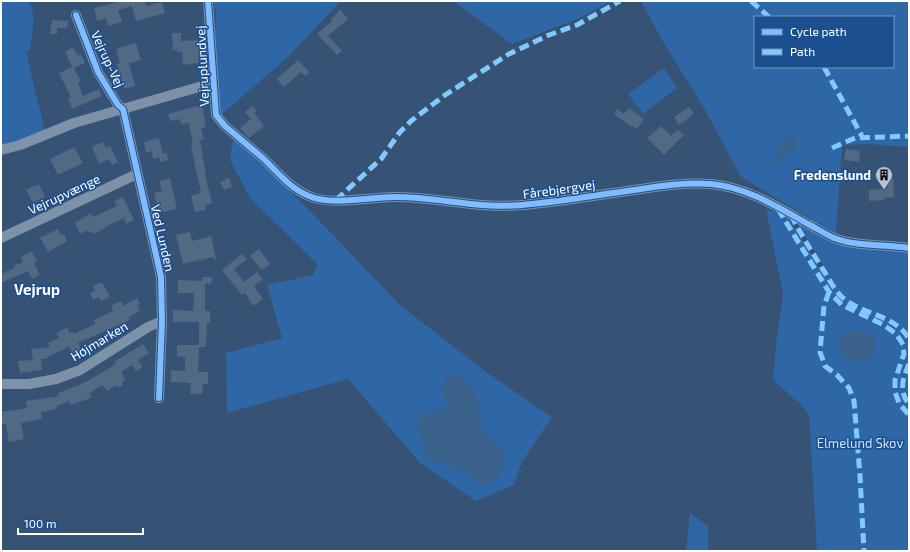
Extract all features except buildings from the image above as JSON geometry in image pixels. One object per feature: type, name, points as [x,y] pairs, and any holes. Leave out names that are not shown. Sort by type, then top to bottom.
[{"type":"street","name":"Vejruplundvej","points":[[208,1],[216,115],[225,126]]},
{"type":"street","name":"Vejrup-Vej","points":[[76,15],[98,72],[118,105],[123,109]]},
{"type":"street","points":[[1,150],[20,145],[74,123],[213,83]]},
{"type":"street","name":"Ved Lunden","points":[[123,109],[161,277],[162,321],[159,398]]},
{"type":"street","name":"Fårebjergvej","points":[[225,126],[294,188],[309,196],[323,200],[334,201],[381,197],[416,197],[477,205],[505,206],[538,204],[662,186],[693,183],[712,184],[746,192],[832,237],[846,242],[909,248]]},
{"type":"street","name":"Vejrupvænge","points":[[1,238],[137,174]]},
{"type":"street","name":"Højmarken","points":[[1,384],[29,384],[56,379],[80,370],[148,327],[162,321]]},
{"type":"green space","points":[[1,1],[28,1],[31,6],[33,12],[32,32],[30,50],[26,52],[45,132],[1,148]]},
{"type":"green space","points":[[213,1],[341,1],[287,58],[220,116],[215,57],[216,11]]},
{"type":"green space","points":[[453,1],[617,1],[608,3],[578,19],[512,44]]},
{"type":"green space","points":[[641,1],[909,1],[909,147],[867,144],[842,145],[836,234],[741,177],[704,108],[662,40]]},
{"type":"green space","points":[[664,68],[677,88],[643,114],[628,94]]},
{"type":"green space","points":[[237,140],[310,211],[400,305],[486,372],[552,417],[522,462],[514,485],[476,501],[420,463],[348,379],[227,413],[226,353],[282,338],[267,285],[313,275],[318,265],[250,198],[230,160],[232,142]],"holes":[[[443,395],[479,412],[480,425],[483,433],[501,446],[483,485],[465,472],[449,465],[433,461],[424,452],[423,442],[423,412],[436,412],[445,408],[447,405]]]},
{"type":"green space","name":"Elmelund Skov","points":[[766,209],[789,218],[819,267],[825,268],[796,221],[810,229],[909,253],[909,551],[817,551],[809,415],[803,407],[773,380],[783,294]]},
{"type":"green space","points":[[690,513],[708,526],[708,551],[686,551]]},
{"type":"shaded area","points":[[789,136],[793,137],[797,147],[793,151],[784,152],[782,163],[776,165],[776,156],[779,147]]},
{"type":"shaded area","points":[[853,331],[867,333],[874,338],[875,346],[873,353],[864,361],[849,361],[843,356],[840,350],[838,344],[840,338]]},
{"type":"shaded area","points":[[451,372],[455,372],[469,383],[478,397],[479,422],[483,434],[501,446],[505,463],[496,479],[483,485],[465,472],[449,465],[433,462],[424,452],[423,442],[418,434],[418,421],[423,412],[439,411],[447,405],[442,393],[442,386],[444,379]]},
{"type":"marked path","points":[[336,200],[381,159],[400,132],[411,121],[445,95],[509,54],[549,35],[577,25],[620,1]]},
{"type":"marked path","points":[[751,1],[768,16]]},
{"type":"marked path","points":[[825,68],[863,138]]},
{"type":"marked path","points":[[832,148],[855,138],[909,136]]},
{"type":"marked path","points":[[778,209],[829,292],[842,305],[882,324],[895,333],[901,341],[904,354],[895,380],[895,392],[899,403],[909,415]]},
{"type":"marked path","points":[[791,215],[831,283],[840,295],[851,304],[896,325],[909,339]]},
{"type":"marked path","points":[[829,292],[824,306],[820,352],[825,366],[837,375],[849,388],[854,401],[864,551]]},
{"type":"marked path","points":[[909,364],[903,379],[904,394],[909,404]]},
{"type":"cycle path","points":[[208,1],[216,115],[225,126],[264,159],[285,180],[296,189],[309,196],[318,199],[339,201],[395,197],[506,206],[550,202],[653,187],[711,184],[749,193],[824,233],[843,241],[909,248]]},
{"type":"cycle path","points":[[76,15],[98,72],[118,105],[123,109],[161,277],[162,321],[159,398]]},
{"type":"place","name":"Fredenslund","points":[[884,190]]},
{"type":"district","name":"Vejrup","points":[[37,290]]}]
